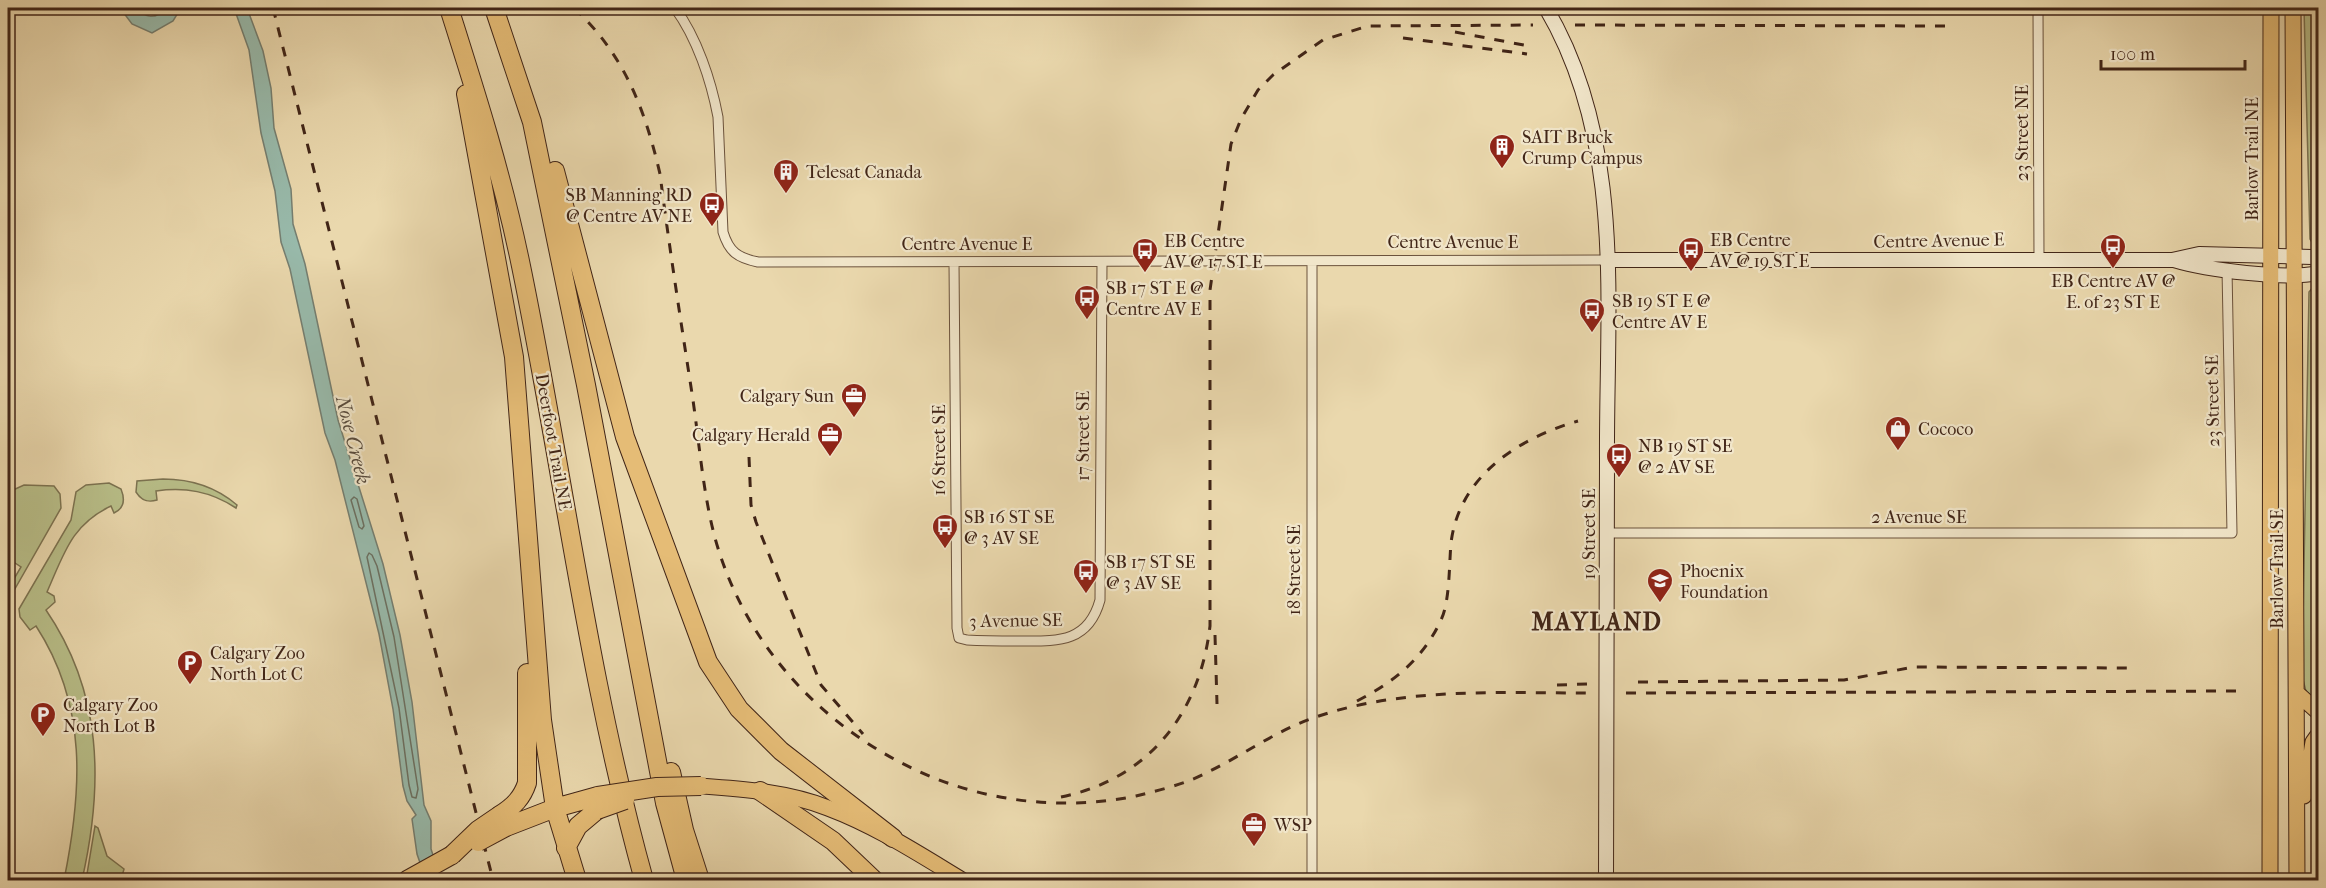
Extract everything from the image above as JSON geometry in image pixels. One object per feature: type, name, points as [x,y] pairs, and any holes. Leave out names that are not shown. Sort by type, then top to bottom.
[{"type":"highway","points":[[448,8],[514,357],[542,720],[555,808],[577,880]]},
{"type":"highway","name":"Deerfoot Trail NE","points":[[448,8],[490,138],[520,264],[577,581],[644,880]]},
{"type":"highway","points":[[494,8],[532,122],[646,696],[665,803],[686,880]]},
{"type":"highway","points":[[532,122],[550,153],[625,437],[708,662],[739,709],[781,751],[893,838]]},
{"type":"highway","points":[[503,821],[523,794],[526,783],[525,506]]},
{"type":"highway","points":[[646,696],[664,742],[684,830],[700,880]]},
{"type":"highway","points":[[407,880],[452,855],[478,830],[503,821],[555,808],[598,803],[657,787],[701,786]]},
{"type":"highway","points":[[760,791],[833,841],[874,880]]},
{"type":"highway","points":[[566,848],[578,826],[598,803]]},
{"type":"main road","name":"Barlow Trail NE","points":[[2271,8],[2272,274]]},
{"type":"main road","points":[[2294,8],[2296,257]]},
{"type":"main road","name":"Barlow Trail SE","points":[[2296,257],[2297,880]]},
{"type":"main road","name":"Barlow Trail SE","points":[[2270,880],[2272,274]]},
{"type":"main road","points":[[2297,693],[2319,712]]},
{"type":"main road","points":[[2297,809],[2304,796],[2313,742],[2319,735]]},
{"type":"main road","points":[[701,786],[760,791],[826,807],[893,838],[962,880]]},
{"type":"street","name":"Centre Avenue E","points":[[675,8],[689,30],[715,99],[718,117],[723,232],[727,244],[735,255],[758,262],[2039,258],[2172,260],[2199,254],[2296,257],[2319,260]]},
{"type":"street","name":"19 Street SE","points":[[1546,8],[1571,59],[1593,127],[1604,195],[1607,533],[1606,880]]},
{"type":"street","name":"23 Street NE","points":[[2038,8],[2039,258]]},
{"type":"street","name":"Centre Avenue E","points":[[2172,260],[2199,268],[2272,274],[2319,273]]},
{"type":"street","name":"18 Street SE","points":[[1312,261],[1312,880]]},
{"type":"street","name":"16 Street SE","points":[[954,262],[956,619],[959,638]]},
{"type":"street","name":"17 Street SE","points":[[1097,610],[1101,589],[1102,262]]},
{"type":"street","name":"23 Street SE","points":[[2227,269],[2232,533]]},
{"type":"street","name":"2 Avenue SE","points":[[1607,533],[2232,533]]},
{"type":"street","name":"3 Avenue SE","points":[[959,638],[977,641],[1068,638],[1091,622],[1097,610]]},
{"type":"green space","points":[[2304,8],[2318,8],[2318,247],[2316,249],[2310,239]]},
{"type":"green space","points":[[2318,281],[2318,705],[2308,699],[2302,676],[2309,292]]},
{"type":"green space","points":[[163,479],[193,482],[211,489],[237,505],[236,508],[207,494],[187,490],[156,491],[157,500],[150,501],[142,499],[136,492],[137,481]]},
{"type":"green space","points":[[109,483],[121,489],[122,506],[114,513],[111,506],[97,514],[78,532],[64,553],[47,592],[54,596],[55,602],[46,610],[65,641],[78,673],[88,706],[93,739],[94,808],[82,880],[64,880],[75,814],[77,782],[72,718],[65,687],[53,656],[36,626],[30,630],[20,617],[19,609],[71,520],[76,492],[86,485]]},
{"type":"green space","points":[[24,485],[54,486],[60,494],[61,508],[8,601],[8,589],[21,567],[12,561],[8,563],[8,516],[13,490]]},
{"type":"green space","points":[[95,826],[98,828],[107,856],[124,869],[121,880],[86,880]]},
{"type":"water","points":[[120,8],[136,8],[143,14],[154,16],[164,8],[181,8],[173,21],[152,33],[132,24]]},
{"type":"water","points":[[234,8],[247,8],[263,51],[271,88],[274,128],[291,189],[293,224],[305,264],[338,420],[383,564],[400,635],[412,702],[424,805],[431,821],[431,849],[441,880],[426,880],[417,854],[412,819],[416,815],[407,801],[403,786],[393,709],[379,634],[335,460],[325,433],[290,269],[281,242],[275,191],[261,133],[249,50]]},
{"type":"railway","points":[[273,8],[493,880]]},
{"type":"railway","points":[[574,8],[606,44],[619,64],[639,105],[654,150],[660,174],[707,501],[715,538],[728,576],[745,612],[766,646],[818,705],[849,730],[882,752],[944,782],[970,790],[1025,801],[1081,803],[1136,796],[1182,783],[1208,772],[1299,723],[1346,708],[1415,696],[1484,693],[1589,693]]},
{"type":"railway","points":[[1061,797],[1092,788],[1120,775],[1144,758],[1165,737],[1182,714],[1195,687],[1204,658],[1210,626],[1210,290],[1231,144],[1241,119],[1258,90],[1273,75],[1323,40],[1368,26],[1533,25]]},
{"type":"railway","points":[[1575,25],[1948,26]]},
{"type":"railway","points":[[1455,32],[1529,46]]},
{"type":"railway","points":[[1403,38],[1527,54]]},
{"type":"railway","points":[[1357,701],[1383,686],[1406,668],[1434,634],[1446,603],[1451,543],[1456,519],[1479,479],[1514,449],[1556,428],[1578,421]]},
{"type":"railway","points":[[749,457],[751,505],[756,522],[821,685],[863,734]]},
{"type":"railway","points":[[1215,635],[1217,704]]},
{"type":"railway","points":[[1638,682],[1844,680],[1914,667],[2130,668]]},
{"type":"railway","points":[[1557,685],[1587,684]]},
{"type":"railway","points":[[1626,693],[2244,691]]},
{"type":"place","name":"SAIT Bruck Crump Campus","points":[[1502,170]]},
{"type":"place","name":"Telesat Canada","points":[[786,195]]},
{"type":"place","name":"SB Manning RD @ Centre AV NE","points":[[712,228]]},
{"type":"place","name":"EB Centre AV @ E. of 23 ST E","points":[[2113,270]]},
{"type":"place","name":"EB Centre AV @ 19 ST E","points":[[1691,273]]},
{"type":"place","name":"EB Centre AV @ 17 ST E","points":[[1145,274]]},
{"type":"place","name":"SB 17 ST E @ Centre AV E","points":[[1087,321]]},
{"type":"place","name":"SB 19 ST E @ Centre AV E","points":[[1592,334]]},
{"type":"place","name":"Calgary Sun","points":[[854,419]]},
{"type":"place","name":"Cococo","points":[[1898,452]]},
{"type":"place","name":"Calgary Herald","points":[[830,458]]},
{"type":"place","name":"NB 19 ST SE @ 2 AV SE","points":[[1619,479]]},
{"type":"place","name":"SB 16 ST SE @ 3 AV SE","points":[[945,550]]},
{"type":"place","name":"SB 17 ST SE @ 3 AV SE","points":[[1086,595]]},
{"type":"place","name":"Phoenix Foundation","points":[[1660,604]]},
{"type":"place","name":"Calgary Zoo North Lot C","points":[[190,686]]},
{"type":"place","name":"Calgary Zoo North Lot B","points":[[43,738]]},
{"type":"place","name":"WSP","points":[[1254,848]]},
{"type":"district","name":"MAYLAND","points":[[1597,622]]},
{"type":"water label","name":"Nose Creek","points":[[353,440]]}]
